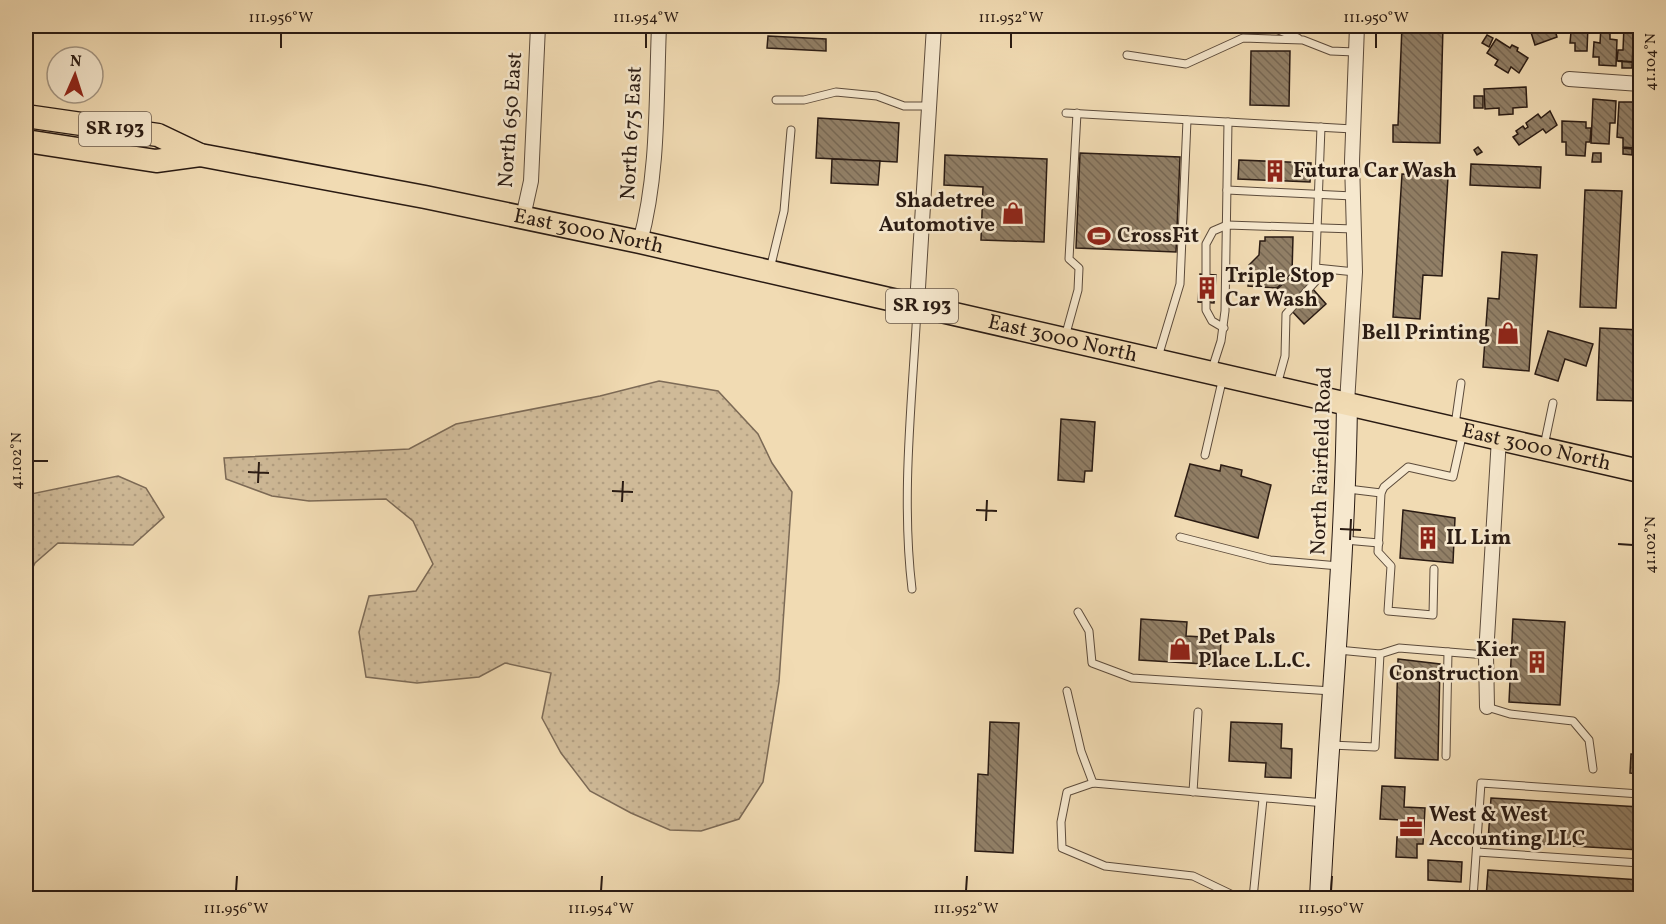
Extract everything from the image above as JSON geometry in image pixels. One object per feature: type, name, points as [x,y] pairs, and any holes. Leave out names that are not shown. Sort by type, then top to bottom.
[{"type":"main road","name":"East 3000 North","points":[[26,116],[158,135],[200,155],[524,217],[640,242],[1641,471]]},
{"type":"main road","name":"East 3000 North","points":[[26,141],[156,161],[200,155]]},
{"type":"main road","name":"North Fairfield Road","points":[[1320,898],[1342,566],[1347,403]]},
{"type":"street","name":"North 650 East","points":[[524,217],[531,181],[538,26]]},
{"type":"street","name":"North 675 East","points":[[640,242],[648,212],[654,152],[659,26]]},
{"type":"street","points":[[917,304],[934,26]]},
{"type":"street","name":"North Fairfield Road","points":[[1347,403],[1355,272],[1353,129],[1357,26]]},
{"type":"street","points":[[1569,80],[1641,84]]},
{"type":"street","points":[[1487,707],[1486,655],[1499,438]]},
{"type":"lane","points":[[1252,26],[1271,27],[1331,51],[1355,52]]},
{"type":"lane","points":[[1127,55],[1186,64],[1243,38],[1303,40]]},
{"type":"lane","points":[[776,100],[804,100],[836,92],[878,96],[904,106],[929,106]]},
{"type":"lane","points":[[1066,113],[1353,129]]},
{"type":"lane","points":[[1065,340],[1078,290],[1079,268],[1069,259],[1077,113]]},
{"type":"lane","points":[[1158,359],[1180,284],[1187,120]]},
{"type":"lane","points":[[1205,455],[1224,328],[1228,122]]},
{"type":"lane","points":[[1276,387],[1285,356],[1286,314],[1315,282],[1321,127]]},
{"type":"lane","points":[[769,271],[784,211],[791,130]]},
{"type":"lane","points":[[1227,190],[1353,196]]},
{"type":"lane","points":[[1224,328],[1212,321],[1206,310],[1206,244],[1213,231],[1227,225],[1354,229]]},
{"type":"lane","points":[[1316,268],[1355,272]]},
{"type":"lane","points":[[912,589],[908,552],[908,487],[917,304]]},
{"type":"lane","points":[[1434,569],[1433,615],[1388,611],[1391,566],[1378,552],[1381,494],[1384,487],[1408,467],[1454,477],[1461,382]]},
{"type":"lane","points":[[1544,449],[1553,403]]},
{"type":"lane","points":[[1345,488],[1381,494]]},
{"type":"lane","points":[[1180,537],[1270,560],[1342,566]]},
{"type":"lane","points":[[1343,540],[1379,543]]},
{"type":"lane","points":[[1078,612],[1089,631],[1092,663],[1132,678],[1332,691]]},
{"type":"lane","points":[[1335,650],[1380,654],[1398,648],[1486,655]]},
{"type":"lane","points":[[1446,756],[1449,652]]},
{"type":"lane","points":[[1329,745],[1375,747],[1380,654]]},
{"type":"lane","points":[[1067,691],[1081,751],[1093,783]]},
{"type":"lane","points":[[1487,707],[1510,714],[1573,721],[1589,740],[1593,769]]},
{"type":"lane","points":[[1193,792],[1198,712]]},
{"type":"lane","points":[[1239,898],[1193,876],[1105,866],[1062,848],[1061,822],[1066,792],[1093,783],[1325,803]]},
{"type":"lane","points":[[1473,898],[1481,783],[1641,794]]},
{"type":"lane","points":[[1253,898],[1263,799]]},
{"type":"lane","points":[[1476,852],[1641,863]]},
{"type":"shaded area","points":[[659,381],[718,391],[758,434],[772,463],[792,492],[779,682],[763,782],[739,819],[701,831],[670,830],[631,813],[590,791],[561,753],[542,718],[551,673],[505,663],[479,677],[417,683],[366,677],[359,632],[369,596],[416,591],[433,564],[413,521],[386,499],[309,501],[272,496],[226,479],[224,458],[409,449],[456,424],[600,396]]},
{"type":"shaded area","points":[[118,476],[146,488],[164,517],[133,545],[58,543],[35,563],[26,582],[26,495]]},
{"type":"building","points":[[1402,26],[1443,26],[1440,143],[1393,142],[1393,125],[1398,125]]},
{"type":"building","points":[[1529,26],[1554,26],[1557,37],[1535,45]]},
{"type":"building","points":[[1576,26],[1588,26],[1587,51],[1575,51],[1575,43],[1570,43],[1571,32],[1576,32]]},
{"type":"building","points":[[1601,26],[1610,26],[1610,39],[1617,40],[1616,66],[1599,65],[1599,57],[1593,57],[1594,42],[1600,43]]},
{"type":"building","points":[[1624,26],[1634,26],[1633,37],[1640,37],[1640,46],[1633,45],[1632,68],[1622,68],[1622,61],[1617,61],[1618,50],[1623,50]]},
{"type":"building","points":[[1487,35],[1493,38],[1489,47],[1482,43]]},
{"type":"building","points":[[768,36],[826,39],[826,51],[767,48]]},
{"type":"building","points":[[1496,39],[1510,48],[1512,45],[1518,48],[1517,51],[1528,58],[1519,73],[1511,67],[1508,73],[1495,65],[1498,60],[1487,53]]},
{"type":"building","points":[[1251,51],[1290,51],[1289,106],[1250,105]]},
{"type":"building","points":[[1526,87],[1527,107],[1513,108],[1513,114],[1499,115],[1499,108],[1485,109],[1484,89]]},
{"type":"building","points":[[1474,96],[1483,96],[1483,108],[1474,108]]},
{"type":"building","points":[[1593,99],[1616,101],[1615,123],[1610,123],[1609,144],[1591,143]]},
{"type":"building","points":[[1635,100],[1640,100],[1640,118],[1635,117],[1634,148],[1623,147],[1623,138],[1617,137],[1619,102],[1635,102]]},
{"type":"building","points":[[1550,111],[1557,125],[1546,133],[1543,129],[1519,145],[1513,137],[1518,134],[1516,131],[1523,126],[1525,129],[1528,127],[1526,123],[1538,114],[1541,118]]},
{"type":"building","points":[[818,118],[899,123],[897,162],[816,158]]},
{"type":"building","points":[[1562,121],[1586,122],[1586,128],[1591,128],[1590,142],[1586,142],[1585,156],[1566,155],[1566,142],[1562,142]]},
{"type":"building","points":[[1478,147],[1482,152],[1477,155],[1474,150]]},
{"type":"building","points":[[1623,148],[1632,149],[1632,155],[1623,154]]},
{"type":"building","points":[[1080,153],[1180,157],[1176,252],[1076,248]]},
{"type":"building","points":[[1593,153],[1601,153],[1601,162],[1592,162]]},
{"type":"building","name":"Shadetree Automotive","points":[[945,155],[1047,159],[1044,242],[981,240],[983,187],[944,185]]},
{"type":"building","points":[[832,159],[880,161],[878,185],[831,183]]},
{"type":"building","name":"Futura Car Wash","points":[[1239,160],[1311,163],[1310,182],[1238,179]]},
{"type":"building","points":[[1471,164],[1541,167],[1540,188],[1470,185]]},
{"type":"building","points":[[1402,174],[1448,177],[1442,276],[1423,275],[1420,319],[1393,317]]},
{"type":"building","points":[[1585,190],[1622,191],[1616,308],[1580,307]]},
{"type":"building","points":[[1265,237],[1293,237],[1292,273],[1277,288],[1248,286],[1249,265],[1259,255],[1260,241],[1265,241]]},
{"type":"building","name":"Bell Printing","points":[[1502,252],[1537,255],[1529,371],[1483,367],[1488,298],[1499,299]]},
{"type":"building","points":[[1297,271],[1326,304],[1304,324],[1274,292]]},
{"type":"building","name":"Triple Stop Car Wash","points":[[1200,274],[1216,275],[1214,303],[1198,302]]},
{"type":"building","points":[[1600,328],[1640,330],[1640,401],[1597,400]]},
{"type":"building","points":[[1548,331],[1593,344],[1586,366],[1565,359],[1558,381],[1535,374]]},
{"type":"building","points":[[1061,419],[1095,422],[1092,471],[1085,471],[1084,482],[1058,480]]},
{"type":"building","points":[[1190,464],[1220,471],[1221,465],[1242,470],[1241,476],[1271,485],[1258,538],[1175,516]]},
{"type":"building","name":"IL Lim","points":[[1403,510],[1455,518],[1453,563],[1400,558]]},
{"type":"building","name":"Pet Pals Place L.L.C.","points":[[1141,619],[1187,622],[1186,636],[1221,638],[1220,665],[1139,660]]},
{"type":"building","name":"Kier Construction","points":[[1513,619],[1565,622],[1560,705],[1509,702]]},
{"type":"building","points":[[1398,659],[1440,664],[1438,760],[1395,758]]},
{"type":"building","points":[[990,722],[1019,723],[1013,853],[975,851],[978,774],[988,775]]},
{"type":"building","points":[[1231,722],[1282,724],[1281,748],[1292,749],[1291,778],[1265,777],[1266,763],[1229,761]]},
{"type":"building","points":[[1631,754],[1640,755],[1640,774],[1630,773]]},
{"type":"building","points":[[1382,786],[1405,787],[1404,807],[1425,808],[1423,844],[1417,844],[1417,858],[1396,857],[1401,820],[1380,819]]},
{"type":"building","points":[[1491,798],[1640,807],[1640,850],[1488,841]]},
{"type":"building","points":[[1428,860],[1462,862],[1461,882],[1428,880]]},
{"type":"building","points":[[1488,870],[1640,880],[1640,898],[1486,898]]},
{"type":"place","name":"Futura Car Wash","points":[[1275,171]]},
{"type":"place","name":"Shadetree Automotive","points":[[1013,213]]},
{"type":"place","name":"CrossFit","points":[[1099,236]]},
{"type":"place","name":"Triple Stop Car Wash","points":[[1207,288]]},
{"type":"place","name":"Bell Printing","points":[[1508,333]]},
{"type":"place","name":"IL Lim","points":[[1428,538]]},
{"type":"place","name":"Pet Pals Place L.L.C.","points":[[1180,649]]},
{"type":"place","name":"Kier Construction","points":[[1537,662]]},
{"type":"place","name":"West & West Accounting LLC","points":[[1411,827]]}]
